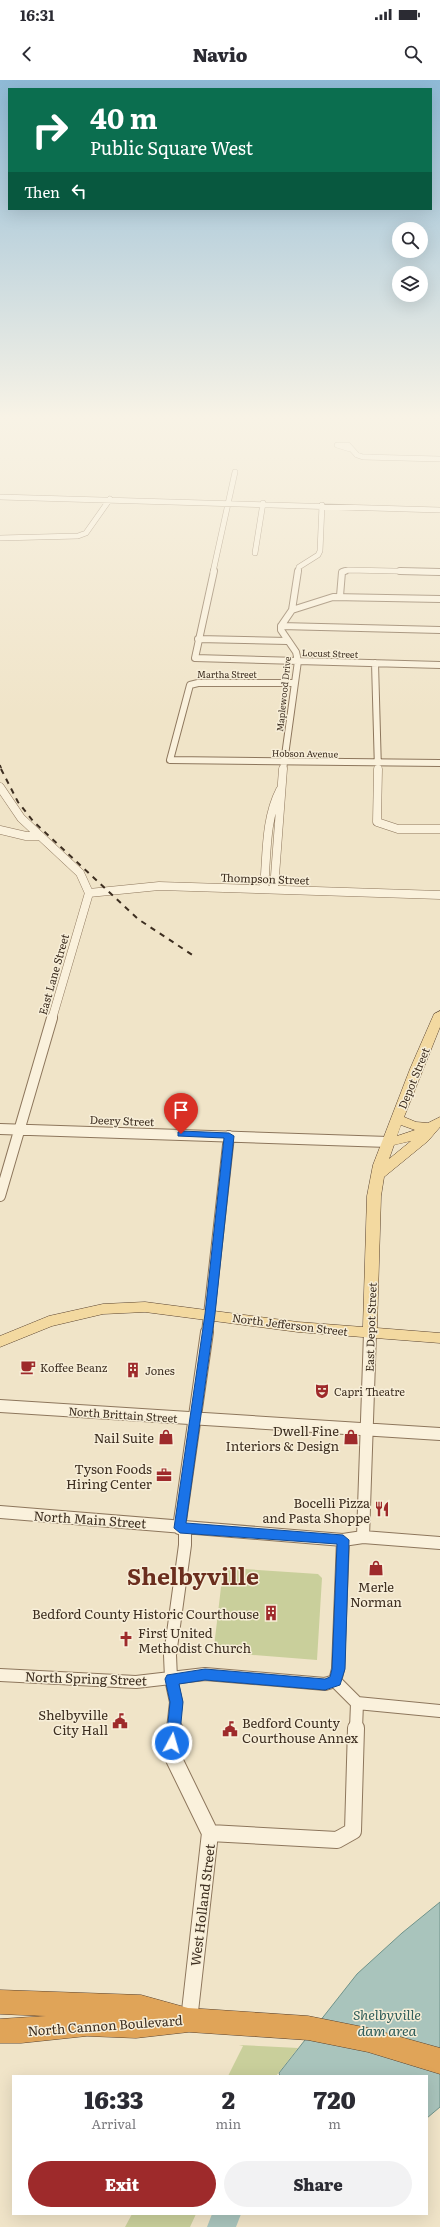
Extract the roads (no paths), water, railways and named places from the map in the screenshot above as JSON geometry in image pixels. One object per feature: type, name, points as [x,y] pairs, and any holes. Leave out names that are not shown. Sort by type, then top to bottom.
[{"type":"highway","name":"North Cannon Boulevard","points":[[0,2002],[140,2007],[189,2020]]},
{"type":"highway","name":"North Cannon Boulevard","points":[[0,2031],[20,2032],[87,2024],[136,2026],[189,2020]]},
{"type":"highway","points":[[189,2020],[308,2028],[368,2040],[440,2061]]},
{"type":"main road","name":"Depot Street","points":[[388,1142],[440,1014]]},
{"type":"main road","points":[[397,1118],[414,1126],[436,1124]]},
{"type":"main road","points":[[388,1142],[403,1140],[436,1124]]},
{"type":"main road","points":[[378,1175],[423,1138],[436,1124]]},
{"type":"main road","name":"East Depot Street","points":[[370,1333],[374,1196],[378,1175],[388,1142]]},
{"type":"main road","name":"North Jefferson Street","points":[[0,1342],[49,1321],[103,1308],[145,1307],[210,1314],[298,1327],[440,1338]]},
{"type":"street","points":[[0,538],[63,537],[82,534],[86,532],[98,515]]},
{"type":"street","points":[[226,515],[198,639],[287,640]]},
{"type":"street","points":[[255,553],[261,515]]},
{"type":"street","points":[[281,626],[292,610],[298,567],[318,555],[320,551],[322,515]]},
{"type":"street","points":[[340,596],[342,572],[348,570],[440,572]]},
{"type":"street","points":[[292,610],[340,596],[440,599]]},
{"type":"street","points":[[281,626],[440,630]]},
{"type":"street","name":"Maplewood Drive","points":[[280,790],[298,661],[296,652],[281,630],[281,626]]},
{"type":"street","name":"Locust Street","points":[[198,639],[195,658],[440,665]]},
{"type":"street","points":[[375,663],[378,762],[377,822],[381,825],[440,829]]},
{"type":"street","name":"Martha Street","points":[[170,760],[190,685],[198,683],[295,684]]},
{"type":"street","name":"Hobson Avenue","points":[[170,760],[440,763]]},
{"type":"street","points":[[0,787],[21,819],[88,885],[89,894]]},
{"type":"street","points":[[264,888],[272,814],[275,797],[280,790]]},
{"type":"street","points":[[274,889],[282,799],[280,790]]},
{"type":"street","points":[[0,830],[26,836],[39,836]]},
{"type":"street","name":"Thompson Street","points":[[89,894],[159,886],[264,888],[440,895]]},
{"type":"street","name":"East Lane Street","points":[[0,1196],[89,894]]},
{"type":"street","name":"Deery Street","points":[[0,1129],[388,1142]]},
{"type":"street","name":"West Holland Street","points":[[189,2020],[210,1833],[173,1757],[172,1743],[176,1702],[171,1679],[170,1655],[185,1545],[182,1528],[195,1418],[210,1314],[229,1136]]},
{"type":"street","name":"East Depot Street","points":[[364,1537],[366,1428],[370,1333]]},
{"type":"street","name":"North Brittain Street","points":[[0,1406],[366,1428],[440,1434]]},
{"type":"street","name":"North Main Street","points":[[0,1512],[166,1524],[182,1528],[343,1540],[364,1537],[440,1543]]},
{"type":"street","points":[[343,1540],[338,1669],[335,1681],[357,1703],[440,1711]]},
{"type":"street","name":"North Spring Street","points":[[0,1675],[136,1682],[205,1674],[325,1684],[335,1681]]},
{"type":"street","points":[[210,1833],[337,1840],[353,1831],[357,1703]]},
{"type":"water","name":"Shelbyville dam area","points":[[440,1902],[440,2107],[428,2117],[428,2075],[280,2075],[279,2073],[357,1974],[402,1933]]},
{"type":"waterway","points":[[221,2227],[227,2215]]},
{"type":"railway","points":[[0,765],[2,770]]},
{"type":"railway","points":[[1,769],[18,802],[33,821],[138,919],[194,956]]},
{"type":"place","name":"Koffee Beanz","points":[[28,1367]]},
{"type":"place","name":"Jones","points":[[133,1370]]},
{"type":"place","name":"Capri Theatre","points":[[322,1391]]},
{"type":"place","name":"Nail Suite","points":[[166,1437]]},
{"type":"place","name":"Dwell Fine Interiors & Design","points":[[351,1437]]},
{"type":"place","name":"Tyson Foods Hiring Center","points":[[164,1475]]},
{"type":"place","name":"Bocelli Pizza and Pasta Shoppe","points":[[382,1509]]},
{"type":"place","name":"Merle Norman","points":[[376,1568]]},
{"type":"place","name":"Bedford County Historic Courthouse","points":[[271,1613]]},
{"type":"place","name":"First United Methodist Church","points":[[126,1639]]},
{"type":"place","name":"Shelbyville City Hall","points":[[120,1721]]},
{"type":"place","name":"Bedford County Courthouse Annex","points":[[230,1729]]},
{"type":"district","name":"Shelbyville","points":[[193,1575]]}]
